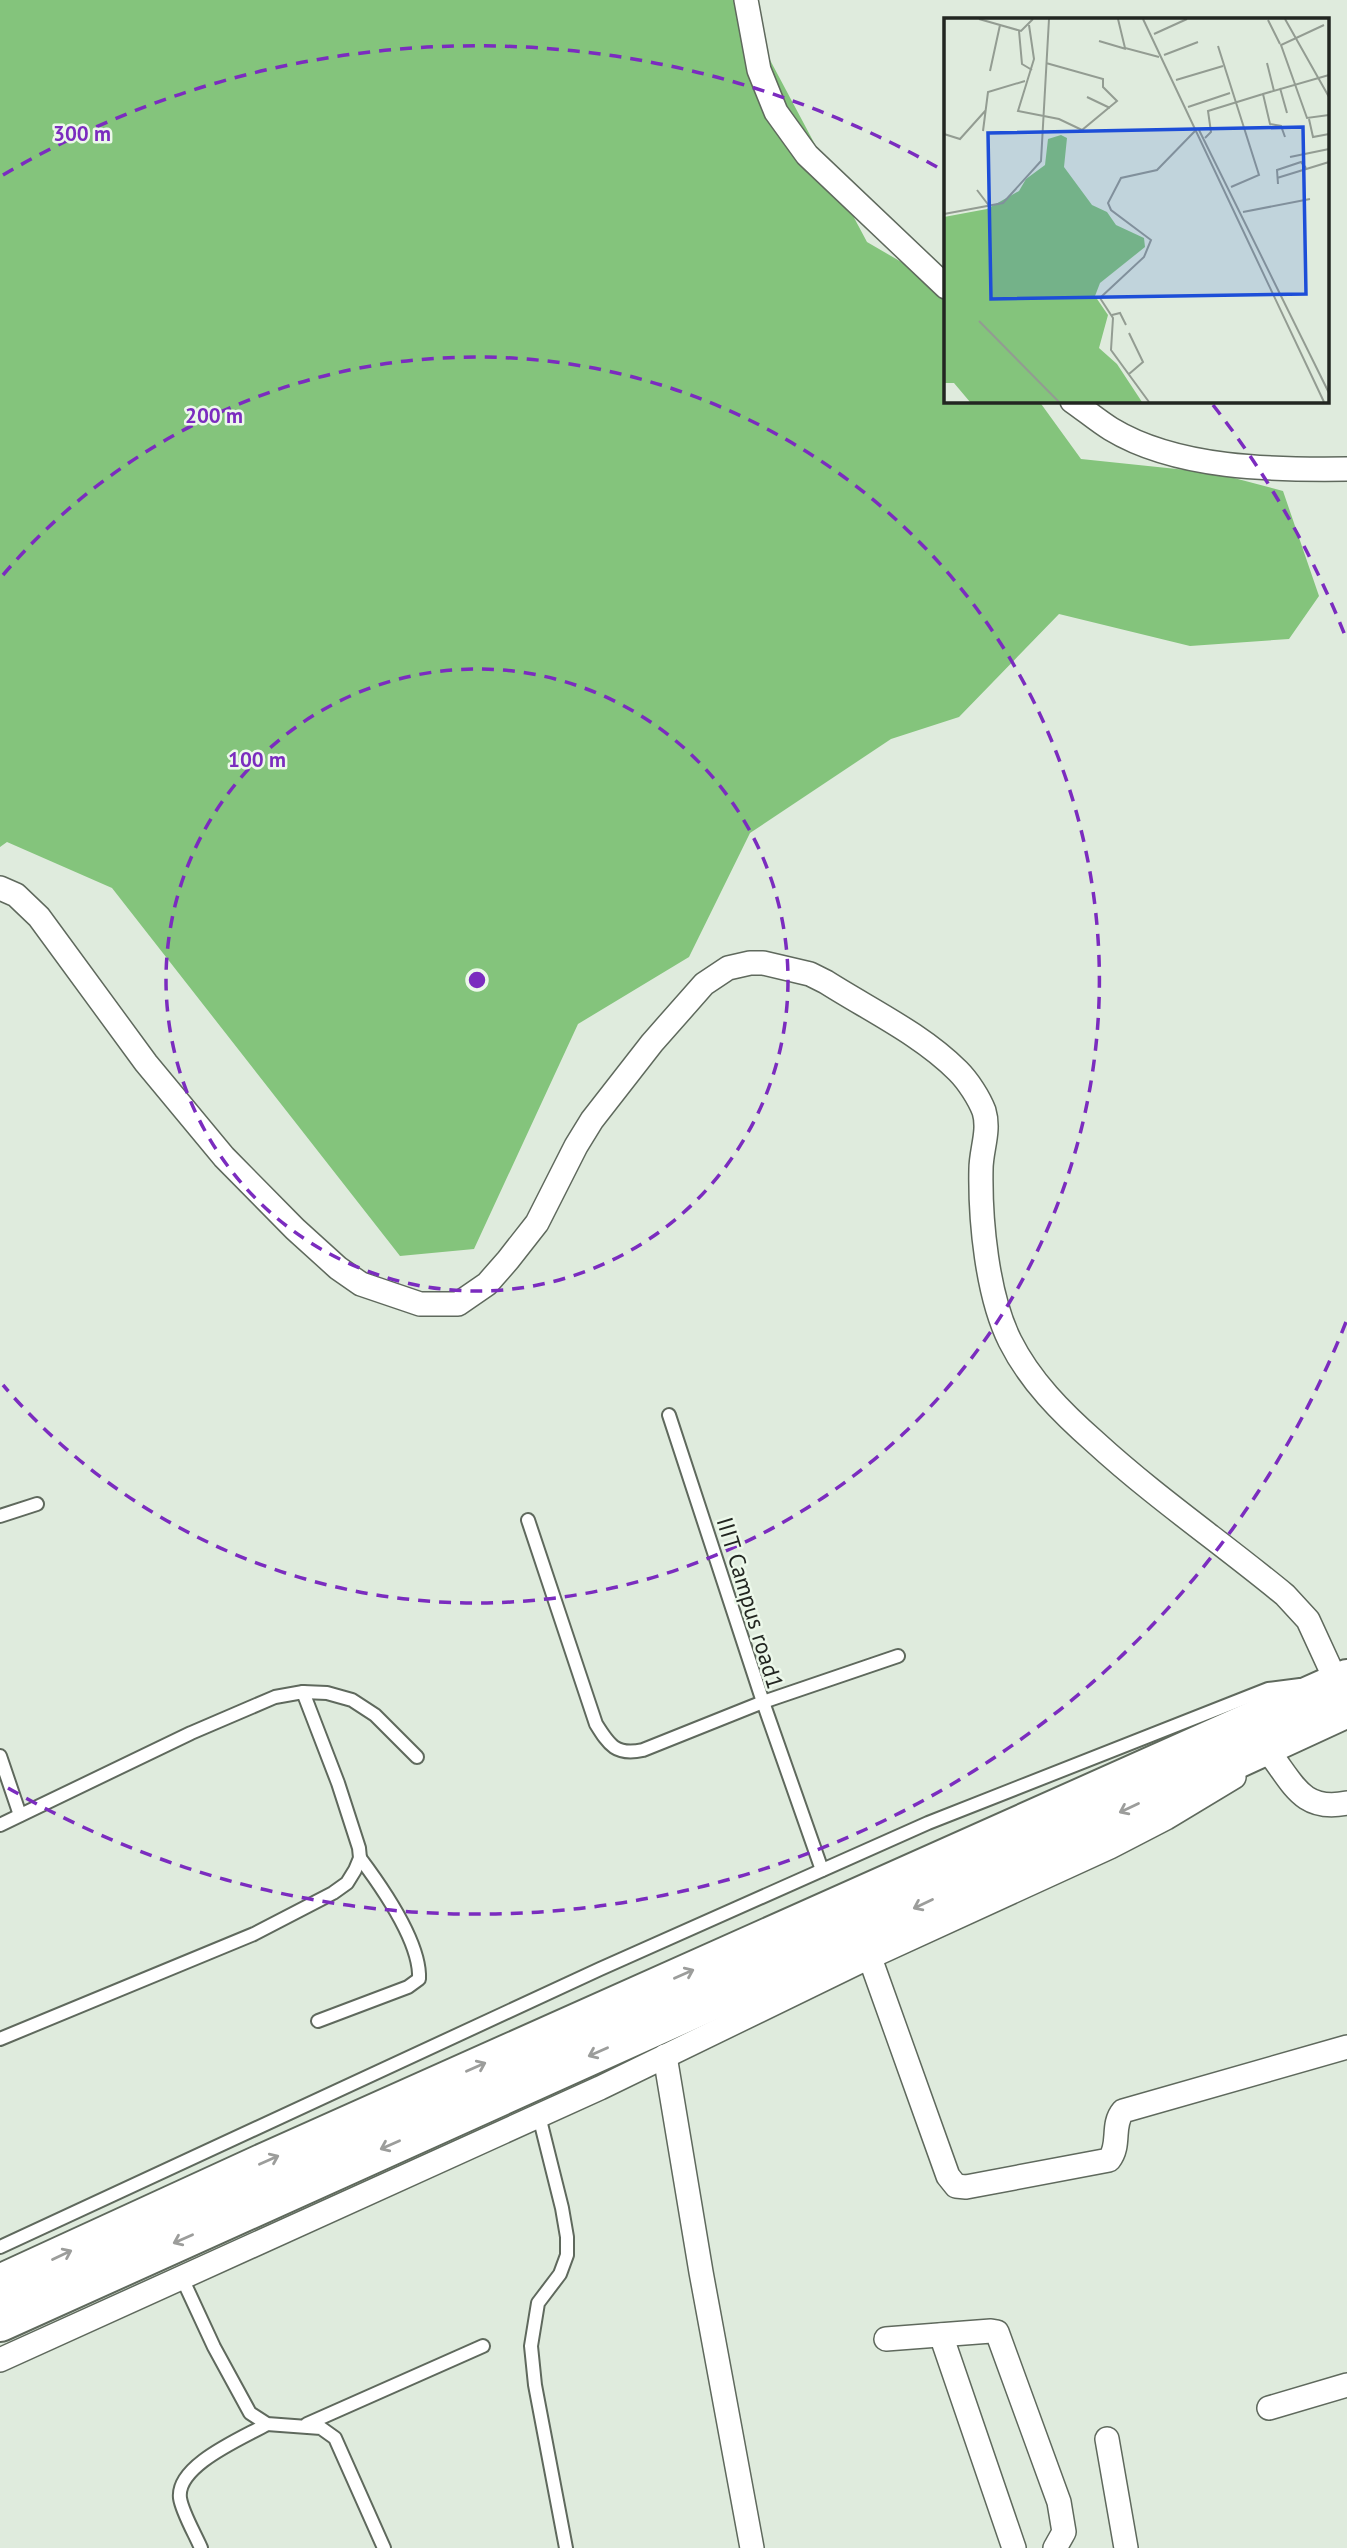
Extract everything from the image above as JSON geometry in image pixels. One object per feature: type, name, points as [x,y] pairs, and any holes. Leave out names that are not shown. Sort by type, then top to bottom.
[{"type":"highway","points":[[0,2284],[293,2150],[1341,1693]]},
{"type":"highway","points":[[0,2322],[720,1997],[1341,1693]]},
{"type":"street","points":[[753,2],[759,70],[776,112],[807,155],[944,285]]},
{"type":"street","points":[[1073,402],[1112,430],[1153,447],[1197,460],[1255,468],[1347,468]]},
{"type":"street","points":[[0,888],[16,895],[38,917],[146,1063],[206,1136],[295,1229],[338,1268],[361,1284],[420,1304],[458,1304],[487,1284],[509,1260],[537,1223],[592,1120],[652,1043],[704,984],[728,968],[750,962],[810,974],[826,982],[932,1048],[960,1073],[984,1111],[986,1124],[981,1165],[981,1212],[995,1297],[1009,1340],[1048,1397],[1122,1467],[1285,1595],[1308,1620],[1341,1693],[1271,1755],[1167,1818],[1110,1847],[539,2116],[0,2360]]},
{"type":"street","points":[[1271,1755],[1307,1799],[1318,1805],[1347,1803]]},
{"type":"street","points":[[870,1958],[948,2176],[956,2186],[966,2187],[1110,2160],[1116,2152],[1117,2117],[1123,2111],[1347,2047]]},
{"type":"street","points":[[665,2056],[703,2285],[752,2548]]},
{"type":"street","points":[[887,2339],[991,2331],[1000,2337],[1059,2501],[1064,2532],[1055,2548]]},
{"type":"street","points":[[941,2335],[1014,2548]]},
{"type":"street","points":[[1269,2408],[1347,2385]]},
{"type":"street","points":[[1107,2439],[1126,2548]]},
{"type":"lane","name":"IIIT Campus road1","points":[[528,1520],[596,1724],[608,1744],[631,1752],[643,1749],[763,1702],[669,1415]]},
{"type":"lane","points":[[0,1516],[37,1504]]},
{"type":"lane","points":[[822,1870],[763,1702],[898,1656]]},
{"type":"lane","points":[[0,2247],[600,1969],[928,1822],[1268,1689],[1291,1685],[1341,1693]]},
{"type":"lane","points":[[303,1692],[349,1814],[360,1858],[389,1898],[397,1914],[416,1959],[419,1979],[408,1987],[318,2021]]},
{"type":"lane","points":[[0,1825],[191,1733],[275,1698],[303,1692],[327,1693],[352,1700],[375,1715],[417,1757]]},
{"type":"lane","points":[[0,1756],[20,1815]]},
{"type":"lane","points":[[0,2039],[254,1934],[347,1883],[360,1858]]},
{"type":"lane","points":[[539,2116],[562,2207],[567,2256],[560,2274],[538,2303],[531,2346],[535,2385],[566,2548]]},
{"type":"lane","points":[[182,2278],[240,2398],[250,2413],[267,2424],[321,2428],[335,2438],[384,2548]]},
{"type":"lane","points":[[303,2426],[483,2346]]},
{"type":"lane","points":[[201,2548],[180,2499],[185,2476],[196,2466],[267,2424]]},
{"type":"green space","points":[[0,0],[738,0],[867,242],[944,287],[944,402],[1040,402],[1081,459],[1215,473],[1283,491],[1319,596],[1289,639],[1190,646],[1059,614],[959,717],[891,739],[750,833],[689,957],[578,1024],[474,1249],[400,1256],[112,888],[7,842],[0,847]]}]
